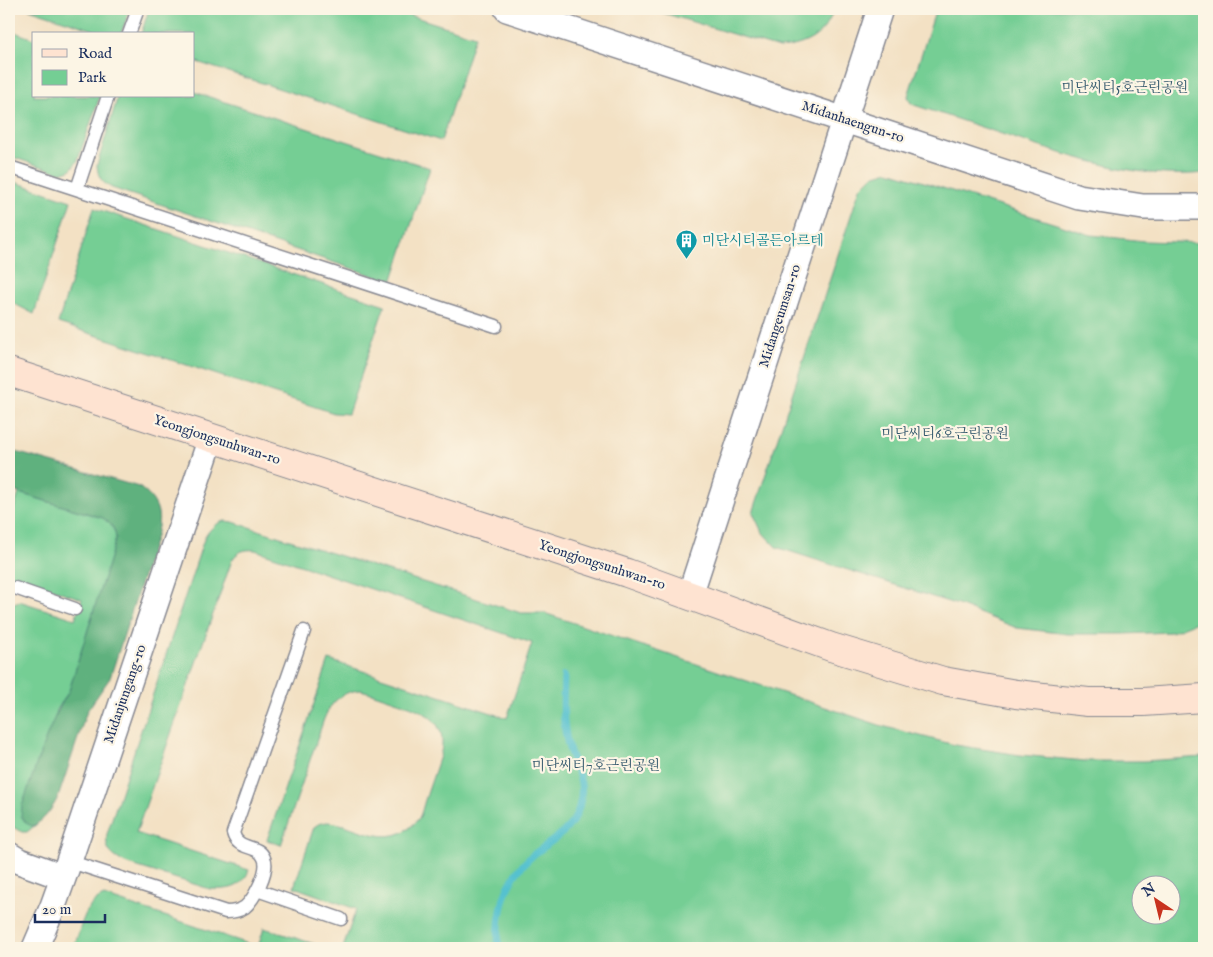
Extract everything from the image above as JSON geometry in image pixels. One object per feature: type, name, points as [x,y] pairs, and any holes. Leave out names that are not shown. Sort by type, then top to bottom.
[{"type":"main road","name":"Yeongjongsunhwan-ro","points":[[9,372],[591,561],[831,647],[943,681],[1016,694],[1088,702],[1143,702],[1204,698]]},
{"type":"street","name":"Midanhaengun-ro","points":[[507,9],[1079,197],[1143,207],[1204,207]]},
{"type":"street","name":"Midangeumsan-ro","points":[[690,595],[880,9]]},
{"type":"street","name":"Midanjungang-ro","points":[[35,948],[66,869],[211,438]]},
{"type":"street","points":[[9,855],[19,860],[66,869]]},
{"type":"lane","points":[[130,32],[138,9]]},
{"type":"lane","points":[[77,189],[107,98]]},
{"type":"lane","points":[[9,167],[496,326]]},
{"type":"lane","points":[[9,589],[15,588],[76,608]]},
{"type":"lane","points":[[66,869],[226,912],[237,911],[245,907],[254,898],[265,871],[266,863],[260,852],[235,840],[234,833],[304,631]]},
{"type":"lane","points":[[257,890],[341,919]]},
{"type":"green space","points":[[29,9],[130,9],[122,32],[100,32]]},
{"type":"green space","points":[[149,9],[390,9],[475,36],[441,141],[195,61],[195,32],[142,32]]},
{"type":"green space","points":[[650,9],[834,9],[820,33],[813,38],[798,45],[779,48]]},
{"type":"green space","name":"미단씨티5호근린공원","points":[[936,9],[1204,9],[1204,173],[1163,174],[1103,165],[1044,148],[914,105],[910,102],[908,96]]},
{"type":"green space","points":[[9,30],[32,38],[32,98],[99,98],[77,162],[70,170],[61,173],[9,156]]},
{"type":"green space","points":[[195,92],[430,168],[392,282],[112,188],[105,184],[99,176],[97,165],[117,98],[195,98]]},
{"type":"green space","name":"미단씨티6호근린공원","points":[[889,171],[1091,235],[1144,241],[1204,243],[1204,619],[1172,632],[1068,634],[1017,628],[958,605],[776,547],[762,532],[753,513],[860,188],[872,176]]},
{"type":"green space","points":[[9,180],[71,201],[34,314],[9,301]]},
{"type":"green space","points":[[94,208],[385,305],[348,414],[334,413],[58,323]]},
{"type":"green space","points":[[9,450],[139,487],[151,497],[157,508],[159,521],[156,536],[110,678],[87,711],[57,799],[44,817],[32,826],[26,823],[21,816],[22,806],[48,732],[69,691],[116,538],[112,526],[103,518],[9,490]]},
{"type":"green space","points":[[19,493],[103,518],[112,527],[116,539],[69,691],[57,710],[32,826],[37,824],[27,832],[22,832],[9,825],[9,610],[12,604],[19,601],[75,619],[82,599],[9,575],[9,524]]},
{"type":"green space","name":"미단씨티7호근린공원","points":[[224,521],[233,522],[521,613],[544,613],[882,726],[955,745],[1020,755],[1085,761],[1144,761],[1204,757],[1204,948],[343,948],[356,909],[294,887],[314,827],[323,823],[333,823],[383,836],[396,835],[408,829],[417,821],[421,814],[440,756],[442,744],[438,726],[432,719],[415,708],[361,690],[343,695],[330,707],[324,719],[281,845],[267,840],[329,660],[507,718],[532,643],[255,550],[242,551],[232,560],[136,833],[249,870],[242,881],[234,887],[210,889],[125,863],[108,849],[107,834],[204,539],[217,524]]},
{"type":"green space","points":[[104,896],[258,947],[264,928],[327,948],[73,948],[87,911],[91,905]]},
{"type":"waterway","points":[[498,948],[501,909],[504,897],[515,875],[533,855],[572,823],[579,807],[582,789],[566,737],[563,702],[564,676]]},
{"type":"place","name":"미단시티골든아르테","points":[[686,260]]}]
